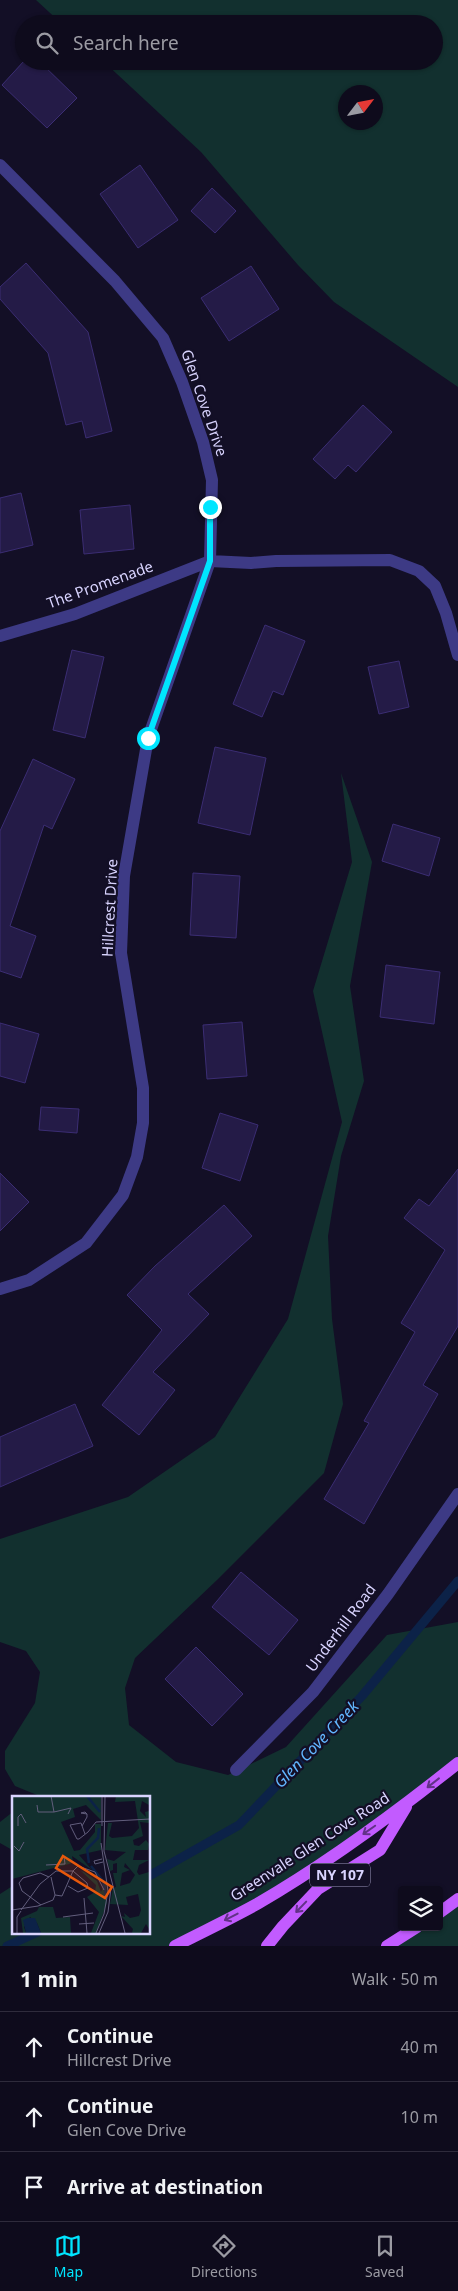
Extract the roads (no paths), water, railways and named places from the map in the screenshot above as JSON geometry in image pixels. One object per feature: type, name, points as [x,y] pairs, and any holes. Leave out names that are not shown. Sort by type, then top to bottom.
[{"type":"main road","name":"NY 107","points":[[268,1946],[283,1926],[318,1889],[380,1850],[409,1802],[458,1763]]},
{"type":"main road","name":"Greenvale Glen Cove Road","points":[[175,1946],[257,1903],[333,1855],[409,1802]]},
{"type":"main road","points":[[443,1910],[458,1899]]},
{"type":"main road","points":[[387,1946],[411,1931]]},
{"type":"street","name":"Glen Cove Drive","points":[[0,165],[115,282],[163,338],[182,382],[203,442],[212,480],[210,561]]},
{"type":"street","points":[[210,561],[251,564],[276,561],[390,560],[412,568],[419,571],[435,586],[446,613],[458,655]]},
{"type":"street","name":"The Promenade","points":[[0,636],[75,614],[210,561]]},
{"type":"street","name":"Hillcrest Drive","points":[[0,1289],[29,1280],[86,1243],[123,1195],[137,1156],[143,1123],[143,1088],[121,953],[124,876],[148,738],[210,561]]},
{"type":"street","name":"Underhill Road","points":[[236,1770],[313,1692],[388,1594],[458,1494]]},
{"type":"waterway","name":"Glen Cove Creek","points":[[150,1875],[239,1825],[362,1696],[458,1581]]},
{"type":"waterway","name":"Glen Cove Creek","points":[[7,1946],[34,1934]]}]
